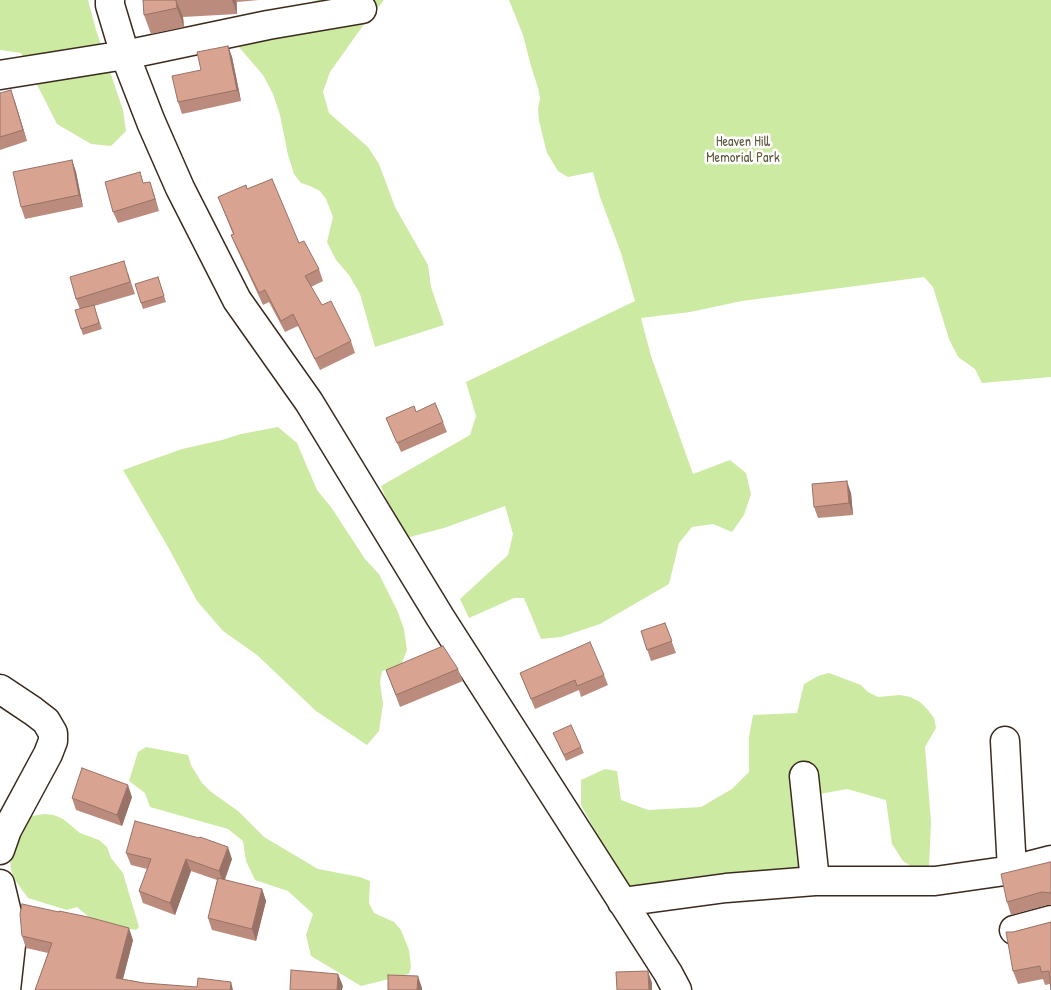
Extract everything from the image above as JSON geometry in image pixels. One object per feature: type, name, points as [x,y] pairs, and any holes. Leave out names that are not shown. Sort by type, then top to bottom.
[{"type":"street","points":[[110,0],[125,55],[151,122],[180,188],[237,300],[308,402],[440,616],[677,990]]},
{"type":"street","points":[[0,75],[125,55],[268,25],[362,9]]},
{"type":"street","points":[[0,689],[46,721],[53,733],[53,740],[48,754],[7,830],[0,850]]},
{"type":"street","points":[[1005,740],[1012,870]]},
{"type":"street","points":[[804,776],[815,881]]},
{"type":"street","points":[[622,902],[726,888],[815,881],[935,881],[1012,870],[1051,860]]},
{"type":"street","points":[[0,884],[7,912],[11,945],[6,990]]},
{"type":"street","points":[[1014,930],[1051,920]]},
{"type":"green space","points":[[0,0],[88,0],[123,110],[126,131],[111,146],[91,144],[57,124],[21,53],[0,50]]},
{"type":"green space","points":[[317,0],[384,0],[330,72],[323,92],[329,113],[368,147],[379,164],[395,207],[428,265],[431,287],[444,325],[375,347],[360,294],[349,275],[336,260],[327,242],[333,217],[326,199],[320,191],[301,183],[294,174],[273,94],[263,75],[238,46],[236,26]]},
{"type":"green space","name":"Heaven Hill Memorial Park","points":[[509,0],[1051,0],[1051,377],[982,383],[975,369],[958,357],[949,339],[933,287],[924,277],[742,301],[690,312],[641,318],[651,356],[693,474],[730,460],[746,473],[751,494],[744,515],[732,532],[713,524],[692,527],[679,543],[669,584],[600,624],[561,637],[541,639],[524,598],[514,598],[469,618],[460,599],[508,555],[513,534],[505,506],[444,528],[402,539],[381,486],[470,435],[476,416],[466,382],[635,301],[621,253],[600,197],[593,172],[568,177],[558,171],[547,153],[539,121],[538,109],[540,98],[538,88],[523,35]]},
{"type":"green space","points":[[278,427],[297,443],[317,490],[331,507],[365,559],[379,574],[404,629],[407,650],[401,665],[382,671],[380,682],[383,704],[379,731],[367,745],[316,711],[257,655],[223,631],[197,601],[123,470],[182,449]]},
{"type":"green space","points":[[829,673],[861,685],[868,692],[878,697],[900,695],[910,697],[920,702],[934,718],[936,728],[925,747],[931,822],[929,867],[920,872],[903,861],[892,844],[886,800],[847,789],[803,797],[802,871],[620,892],[603,845],[581,805],[581,780],[605,769],[617,771],[621,800],[648,810],[701,807],[732,789],[749,772],[749,737],[753,715],[797,713],[804,684],[818,676]]},
{"type":"green space","points":[[146,747],[188,755],[191,765],[202,783],[238,811],[264,837],[318,869],[360,877],[370,881],[369,903],[374,913],[394,922],[401,930],[409,950],[411,967],[409,974],[361,986],[311,956],[306,935],[313,914],[288,891],[255,880],[246,861],[243,841],[228,829],[150,807],[145,793],[129,781],[138,752]]},
{"type":"green space","points":[[44,814],[54,815],[63,819],[80,833],[99,840],[107,847],[111,858],[123,873],[139,927],[136,930],[96,923],[77,907],[67,910],[28,898],[15,880],[11,870],[10,858],[26,817]]},
{"type":"building","points":[[143,0],[176,0],[177,8],[144,15]]},
{"type":"building","points":[[228,46],[237,90],[178,102],[172,76],[201,70],[197,52]]},
{"type":"building","points":[[11,90],[23,130],[0,137],[0,93]]},
{"type":"building","points":[[72,160],[79,195],[21,207],[13,172]]},
{"type":"building","points":[[140,172],[143,183],[150,182],[155,199],[113,212],[105,182]]},
{"type":"building","points":[[272,179],[299,243],[304,241],[319,269],[305,276],[322,305],[331,301],[351,341],[315,359],[293,314],[281,321],[265,290],[259,293],[231,235],[234,234],[218,197],[246,185],[247,189]]},
{"type":"building","points":[[124,261],[130,282],[76,299],[70,277]]},
{"type":"building","points":[[158,277],[164,296],[141,303],[135,284]]},
{"type":"building","points":[[94,305],[99,323],[81,329],[75,310]]},
{"type":"building","points":[[435,403],[443,422],[397,443],[386,418],[414,406],[416,412]]},
{"type":"building","points":[[847,481],[849,503],[814,507],[812,484]]},
{"type":"building","points":[[665,623],[672,641],[647,650],[641,631]]},
{"type":"building","points":[[590,642],[604,675],[577,686],[575,680],[531,699],[520,673]]},
{"type":"building","points":[[443,646],[458,669],[396,695],[386,670]]},
{"type":"building","points":[[571,725],[581,747],[564,755],[553,733]]},
{"type":"building","points":[[82,768],[128,785],[117,815],[72,798]]},
{"type":"building","points":[[135,821],[200,837],[228,847],[219,871],[186,859],[170,903],[139,891],[151,859],[126,853]]},
{"type":"building","points":[[1051,862],[1051,893],[1042,892],[1007,902],[1001,874]]},
{"type":"building","points":[[218,878],[262,889],[252,929],[208,918]]},
{"type":"building","points":[[22,904],[88,917],[129,928],[116,978],[144,983],[197,987],[198,978],[231,982],[230,990],[35,990],[52,943],[22,936],[20,914]]},
{"type":"building","points":[[1051,922],[1051,990],[1049,971],[1041,972],[1040,966],[1013,971],[1006,932],[1013,932]]},
{"type":"building","points":[[291,970],[338,974],[337,990],[290,990]]},
{"type":"building","points":[[648,971],[649,990],[617,990],[616,972]]},
{"type":"building","points":[[388,975],[418,976],[417,990],[388,990]]}]
